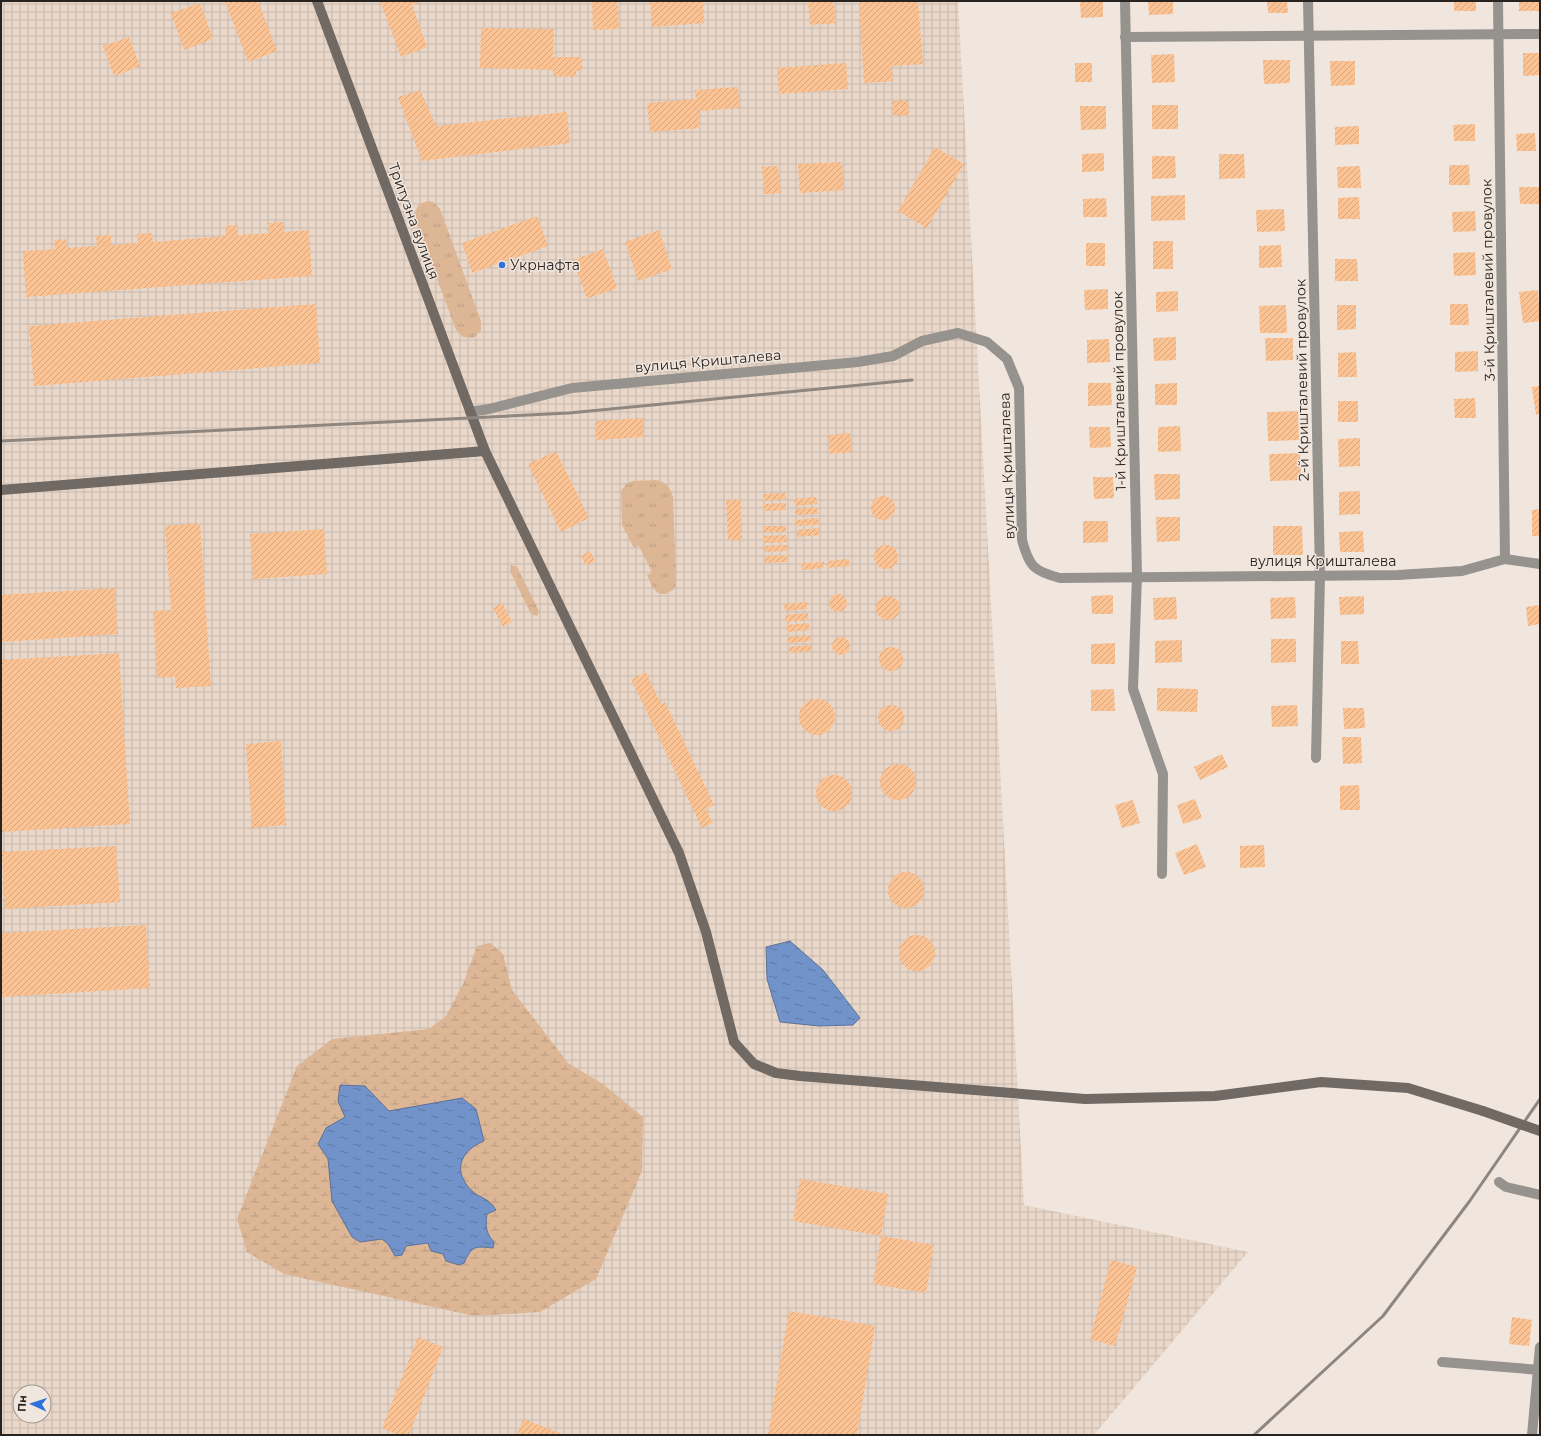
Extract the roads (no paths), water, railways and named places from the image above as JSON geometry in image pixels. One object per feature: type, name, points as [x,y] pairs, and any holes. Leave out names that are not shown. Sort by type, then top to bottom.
[{"type":"street","name":"Тритузна вулиця","points":[[317,1],[485,451],[679,853],[706,932],[734,1042],[754,1064],[776,1073],[1085,1098],[1215,1096],[1321,1082],[1408,1088],[1483,1111],[1540,1131]]},
{"type":"street","name":"1-й Кришталевий провулок","points":[[1125,1],[1137,576],[1133,689],[1163,774],[1162,874]]},
{"type":"street","name":"2-й Кришталевий провулок","points":[[1308,1],[1320,574],[1316,758]]},
{"type":"street","name":"3-й Кришталевий провулок","points":[[1498,1],[1505,559]]},
{"type":"street","points":[[1125,37],[1540,34]]},
{"type":"street","name":"вулиця Кришталева","points":[[470,412],[489,409],[572,388],[858,362],[893,356],[922,341],[958,333],[987,342],[1007,359],[1019,388],[1022,540],[1027,560],[1043,573],[1060,578],[1320,574],[1398,575],[1462,571],[1505,559],[1539,565]]},
{"type":"street","points":[[1,490],[485,451]]},
{"type":"street","points":[[1499,1182],[1506,1187],[1540,1195]]},
{"type":"street","points":[[1532,1435],[1540,1347]]},
{"type":"street","points":[[1442,1362],[1539,1370]]},
{"type":"water","points":[[790,941],[823,970],[860,1018],[853,1025],[819,1026],[780,1022],[767,979],[766,947]]},
{"type":"water","points":[[340,1085],[365,1086],[389,1111],[462,1098],[476,1109],[484,1141],[469,1150],[464,1156],[461,1169],[462,1176],[466,1184],[478,1196],[487,1200],[496,1210],[487,1214],[486,1218],[488,1233],[494,1242],[493,1248],[474,1248],[469,1253],[464,1263],[459,1265],[446,1261],[443,1254],[431,1251],[428,1243],[406,1246],[402,1255],[395,1256],[388,1244],[382,1239],[360,1242],[352,1237],[332,1201],[328,1159],[318,1144],[326,1128],[345,1117],[338,1101]]},
{"type":"railway","points":[[1,441],[569,413],[912,380]]},
{"type":"railway","points":[[1254,1435],[1383,1316],[1469,1202],[1540,1099]]},
{"type":"place","name":"Укрнафта","points":[[502,265]]}]
